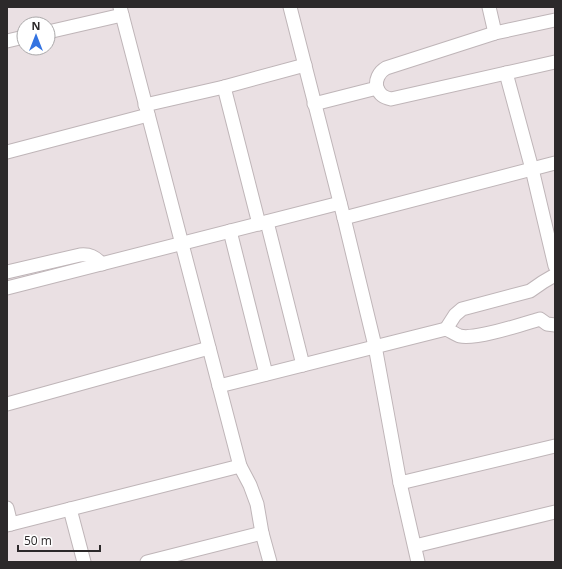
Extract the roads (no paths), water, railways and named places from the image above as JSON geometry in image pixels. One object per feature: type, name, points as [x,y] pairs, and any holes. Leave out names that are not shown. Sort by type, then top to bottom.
[{"type":"street","points":[[290,7],[375,346],[400,483],[418,562]]},
{"type":"street","points":[[489,7],[495,33]]},
{"type":"street","points":[[56,30],[121,11],[240,466],[250,485],[257,504],[262,532],[270,562]]},
{"type":"street","points":[[555,20],[495,33],[386,68],[382,70],[376,81],[376,88],[384,97],[391,99],[555,62]]},
{"type":"street","points":[[7,152],[224,87],[305,65]]},
{"type":"street","points":[[506,73],[532,169],[555,266]]},
{"type":"street","points":[[224,87],[303,365]]},
{"type":"street","points":[[314,104],[376,88]]},
{"type":"street","points":[[344,218],[555,163]]},
{"type":"street","points":[[7,288],[340,203]]},
{"type":"street","points":[[230,231],[266,374]]},
{"type":"street","points":[[7,272],[80,255],[94,257],[102,264]]},
{"type":"street","points":[[446,329],[454,315],[462,309],[530,291],[555,276]]},
{"type":"street","points":[[219,386],[446,329],[460,336],[470,336],[540,319],[548,324],[555,325]]},
{"type":"street","points":[[7,404],[209,348]]},
{"type":"street","points":[[400,483],[555,446]]},
{"type":"street","points":[[7,508],[9,525],[240,466]]},
{"type":"street","points":[[70,509],[84,562]]},
{"type":"street","points":[[415,546],[555,512]]},
{"type":"street","points":[[147,562],[262,532]]}]
